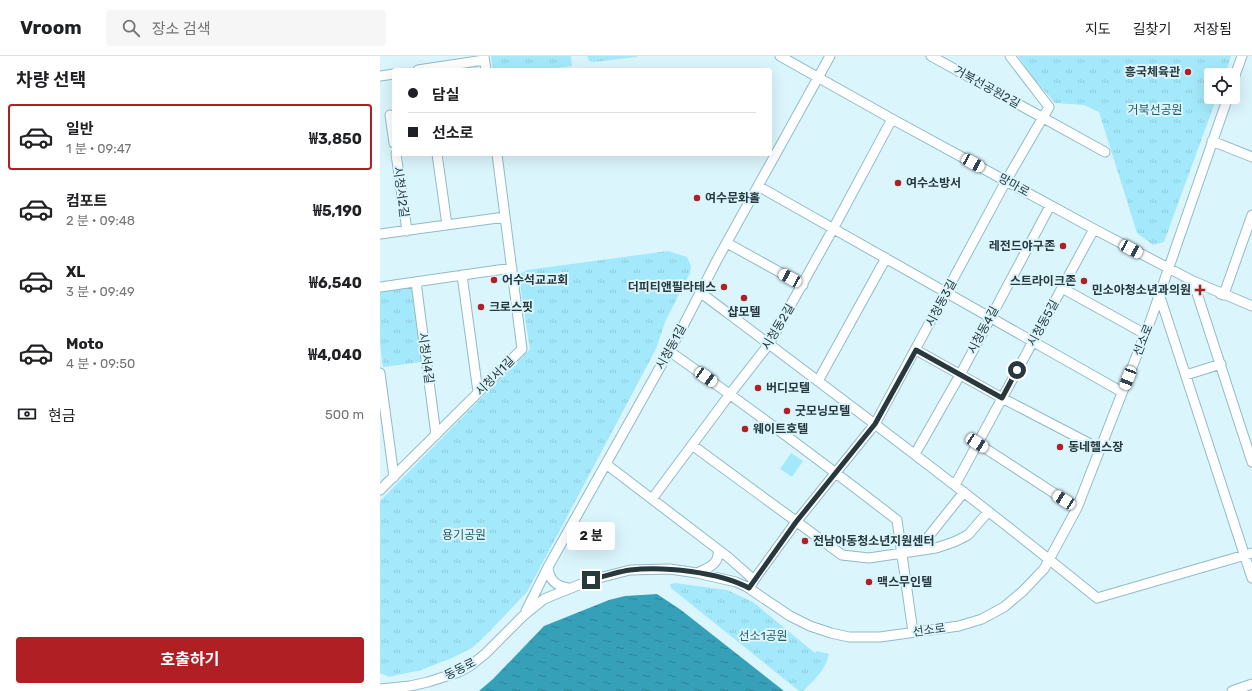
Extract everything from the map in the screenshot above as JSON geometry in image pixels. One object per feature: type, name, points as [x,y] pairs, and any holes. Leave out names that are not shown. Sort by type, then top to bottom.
[{"type":"street","name":"망마로","points":[[780,56],[1050,206],[1193,281],[1252,306]]},
{"type":"street","name":"시청동1길","points":[[523,616],[548,567],[830,56]]},
{"type":"street","name":"거북선공원2길","points":[[931,56],[1105,152]]},
{"type":"street","name":"거북선공원2길","points":[[1006,181],[1049,107],[1010,56]]},
{"type":"street","points":[[1238,68],[1242,56]]},
{"type":"street","points":[[429,68],[484,58],[486,68]]},
{"type":"street","points":[[380,76],[392,74]]},
{"type":"street","name":"선소로","points":[[523,616],[544,599],[568,588],[591,580],[630,570],[670,570],[697,573],[736,582],[749,588],[790,616],[810,626],[849,637],[880,637],[959,626],[982,619],[1004,607],[1044,569],[1076,508],[1145,334],[1226,104]]},
{"type":"street","points":[[380,116],[392,114]]},
{"type":"street","name":"시청동2길","points":[[652,499],[769,344],[834,229],[892,119]]},
{"type":"street","points":[[1212,142],[1252,157]]},
{"type":"street","name":"시청서2길","points":[[396,156],[407,231]]},
{"type":"street","points":[[437,156],[447,225]]},
{"type":"street","name":"시청서1길","points":[[380,490],[522,349],[497,156]]},
{"type":"street","name":"시청동3길","points":[[749,588],[796,522],[875,424],[1006,181]]},
{"type":"street","points":[[758,186],[990,319],[1122,392]]},
{"type":"street","name":"시청동4길","points":[[915,454],[990,319],[1050,206]]},
{"type":"street","points":[[1223,294],[1250,226],[1252,215]]},
{"type":"street","name":"시청서2길","points":[[380,234],[506,217]]},
{"type":"street","name":"시청동5길","points":[[955,485],[1094,229]]},
{"type":"street","points":[[727,243],[803,285]]},
{"type":"street","points":[[818,381],[886,258]]},
{"type":"street","points":[[380,287],[512,268]]},
{"type":"street","points":[[462,275],[478,392]]},
{"type":"street","points":[[1193,281],[1252,462]]},
{"type":"street","name":"시청서4길","points":[[416,282],[436,435]]},
{"type":"street","name":"시청동5길","points":[[1062,288],[1145,334]]},
{"type":"street","points":[[701,292],[915,454],[1050,559],[1097,598],[1248,554]]},
{"type":"street","name":"선소로","points":[[1159,294],[1248,554],[1252,578]]},
{"type":"street","points":[[916,350],[1002,398],[1100,449]]},
{"type":"street","points":[[668,351],[730,394],[897,520],[913,632]]},
{"type":"street","points":[[1186,374],[1220,364]]},
{"type":"street","points":[[380,373],[382,401],[394,477]]},
{"type":"street","points":[[977,443],[1076,508]]},
{"type":"street","points":[[692,445],[842,555],[868,558],[936,548],[954,542],[968,535],[988,512]]},
{"type":"street","points":[[606,464],[718,550],[754,580]]},
{"type":"street","points":[[917,551],[964,492]]},
{"type":"street","points":[[697,573],[716,562],[718,550]]},
{"type":"street","points":[[548,567],[555,584],[568,588]]},
{"type":"street","name":"동동로","points":[[380,689],[410,686],[428,682],[446,677],[470,666],[485,654],[523,616]]},
{"type":"street","points":[[1232,691],[1252,684]]},
{"type":"green space","points":[[491,56],[571,56],[572,66],[558,68],[493,68]]},
{"type":"green space","points":[[587,56],[637,57],[594,62],[589,61]]},
{"type":"green space","name":"거북선공원","points":[[1018,56],[1231,56],[1227,68],[1204,68],[1204,104],[1214,104],[1164,242],[1153,245],[1137,233],[1099,112],[1084,105],[1055,103],[1033,78]]},
{"type":"green space","name":"용기공원","points":[[668,251],[687,257],[691,266],[690,273],[665,322],[656,349],[527,592],[472,648],[452,658],[421,670],[389,677],[380,673],[380,501],[530,349],[519,278],[522,273],[527,270]]},
{"type":"green space","points":[[409,286],[413,288],[422,362],[383,367],[380,343],[380,290]]},
{"type":"green space","points":[[791,453],[803,461],[792,477],[780,469]]},
{"type":"green space","name":"선소1공원","points":[[675,583],[727,590],[753,602],[815,653],[817,651],[829,654],[825,665],[812,683],[803,691],[799,691],[671,588],[670,584]]},
{"type":"water","points":[[657,594],[681,610],[784,691],[479,691],[493,679],[544,626],[609,600],[625,596]]},
{"type":"place","name":"흥국체육관","points":[[1188,72]]},
{"type":"place","name":"여수소방서","points":[[898,183]]},
{"type":"place","name":"여수문화홀","points":[[697,198]]},
{"type":"place","name":"레전드야구존","points":[[1063,246]]},
{"type":"place","name":"어수석교교회","points":[[494,280]]},
{"type":"place","name":"스트라이크존","points":[[1084,281]]},
{"type":"place","name":"더피티앤필라테스","points":[[724,287]]},
{"type":"place","name":"민소아청소년과의원","points":[[1200,290]]},
{"type":"place","name":"샵모텔","points":[[744,298]]},
{"type":"place","name":"크로스핏","points":[[481,307]]},
{"type":"place","name":"버디모텔","points":[[758,388]]},
{"type":"place","name":"굿모닝모텔","points":[[787,411]]},
{"type":"place","name":"웨이트호텔","points":[[745,429]]},
{"type":"place","name":"동네헬스장","points":[[1060,447]]},
{"type":"place","name":"전남아동청소년지원센터","points":[[805,541]]},
{"type":"place","name":"맥스무인텔","points":[[869,582]]},
{"type":"route","points":[[591,580],[630,570],[670,570],[724,578],[749,588],[796,522],[875,424],[916,350],[1002,398],[1017,370]]}]
